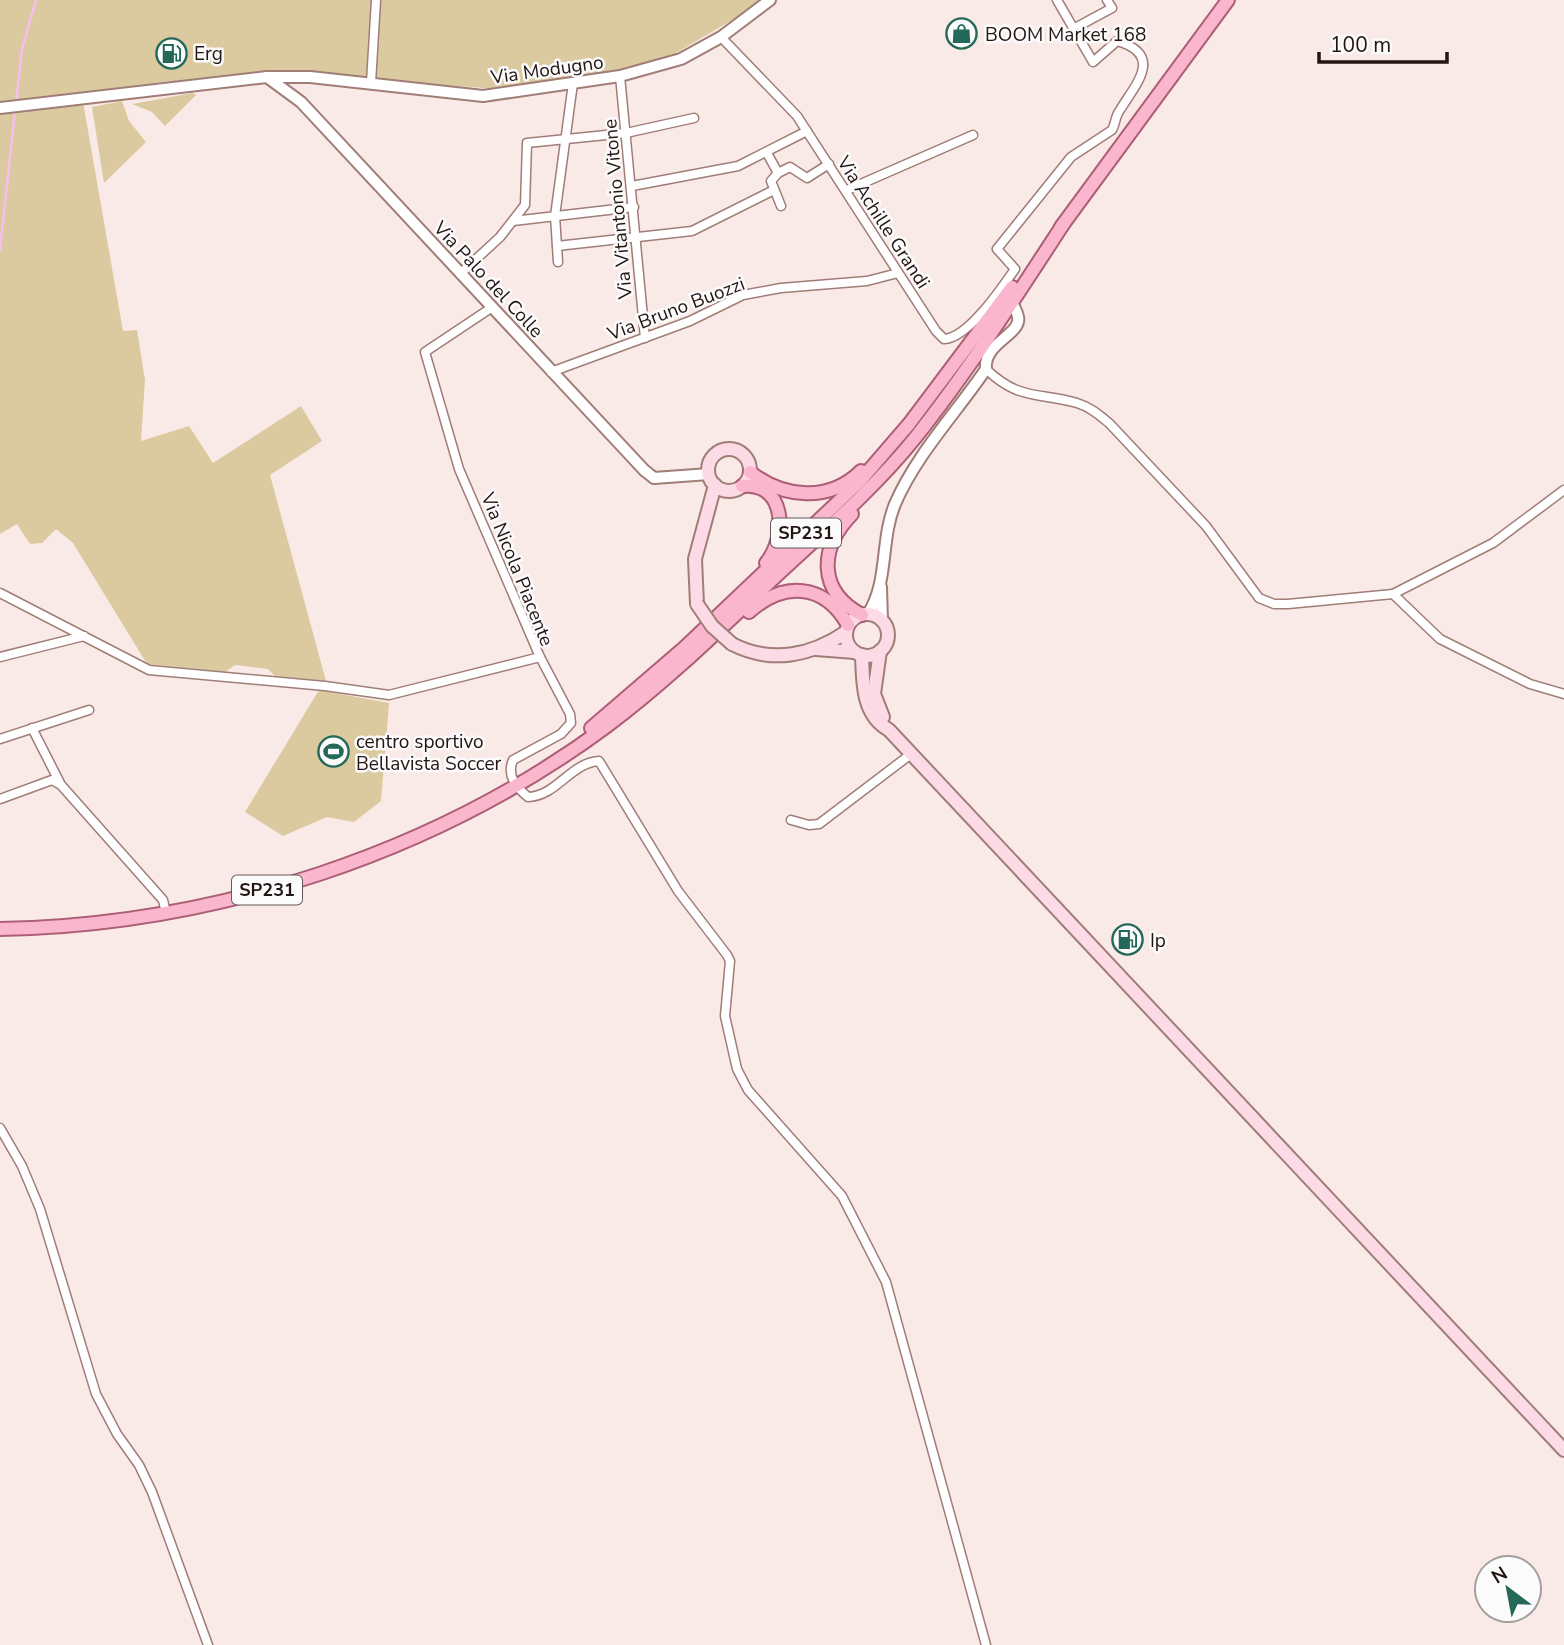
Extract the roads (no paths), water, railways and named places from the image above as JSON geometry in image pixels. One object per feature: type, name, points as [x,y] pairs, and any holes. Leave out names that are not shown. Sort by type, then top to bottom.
[{"type":"main road","name":"SP231","points":[[514,784],[599,722],[656,673],[859,482],[894,444],[989,317],[1064,223],[1228,0]]},
{"type":"main road","name":"SP231","points":[[0,929],[80,925],[166,913],[248,896],[335,868],[432,828],[559,759],[637,703],[878,479],[933,415],[1064,223]]},
{"type":"main road","points":[[889,730],[874,694],[880,651],[888,633],[883,621],[843,602],[829,579],[827,566],[832,541],[847,520],[888,478],[929,429],[977,351]]},
{"type":"main road","points":[[880,651],[858,654],[815,649],[769,657],[732,644],[712,626],[697,604],[695,559],[714,479],[722,451],[735,450],[746,458],[750,472],[768,485],[798,493],[822,492],[840,486],[858,474],[953,365]]},
{"type":"main road","points":[[743,486],[750,472]]},
{"type":"main road","points":[[656,673],[775,553],[782,520],[765,490],[754,485],[743,486],[714,479]]},
{"type":"main road","points":[[637,703],[680,676],[757,605],[781,593],[807,591],[818,594],[834,605],[847,629],[848,643],[858,654],[866,703],[882,726],[889,730],[1564,1450]]},
{"type":"main road","points":[[815,649],[865,614]]},
{"type":"street","points":[[371,83],[376,0]]},
{"type":"street","name":"Via Modugno","points":[[0,108],[267,77],[371,83],[483,96],[621,76],[681,59],[721,37],[770,0]]},
{"type":"street","points":[[1057,0],[1075,32],[1112,8],[1107,0]]},
{"type":"street","name":"Via Achille Grandi","points":[[721,37],[797,116],[898,273],[944,338],[960,335],[992,300],[1015,269],[997,249],[1071,158],[1112,130],[1117,114],[1142,78],[1145,69],[1135,50],[1117,41],[1093,62],[1075,32]]},
{"type":"street","name":"Via Vitantonio Vitone","points":[[621,76],[645,338]]},
{"type":"street","name":"Via Palo del Colle","points":[[267,77],[300,102],[551,372],[654,478],[687,475],[714,479]]},
{"type":"street","points":[[298,77],[290,86],[300,102]]},
{"type":"street","points":[[558,262],[555,216],[573,83]]},
{"type":"street","points":[[460,274],[513,221],[525,205],[527,143],[626,133],[694,118]]},
{"type":"street","points":[[632,187],[738,166],[807,131]]},
{"type":"street","points":[[847,190],[972,135]]},
{"type":"street","points":[[767,153],[778,173]]},
{"type":"street","points":[[781,206],[771,181],[778,173],[790,167],[807,178],[829,164]]},
{"type":"street","points":[[557,246],[692,231],[774,190]]},
{"type":"street","points":[[513,221],[634,207]]},
{"type":"street","name":"Via Bruno Buozzi","points":[[551,372],[645,338],[743,295],[780,288],[867,281],[898,273]]},
{"type":"street","points":[[989,317],[992,300]]},
{"type":"street","points":[[883,621],[881,584],[886,537],[896,502],[924,454],[986,369],[988,356],[994,347],[1019,320],[1012,300]]},
{"type":"street","name":"Via Nicola Piacente","points":[[0,593],[149,670],[325,686],[389,695],[540,657],[459,469],[425,352],[491,308]]},
{"type":"street","points":[[986,369],[998,381],[1034,397],[1076,403],[1091,409],[1110,423],[1206,526],[1259,598],[1274,604],[1393,594],[1493,543],[1564,490]]},
{"type":"street","points":[[865,614],[881,584]]},
{"type":"street","points":[[1393,594],[1440,639],[1530,684],[1564,694]]},
{"type":"street","points":[[0,657],[85,635]]},
{"type":"street","points":[[540,657],[570,714],[571,723],[561,734],[513,760],[510,768],[514,784],[528,797],[541,797],[586,762],[599,761],[678,891],[727,955],[730,961],[725,1016],[737,1069],[748,1090],[842,1196],[886,1282],[986,1645]]},
{"type":"street","points":[[0,739],[89,710]]},
{"type":"street","points":[[32,728],[61,785],[163,900],[166,913]]},
{"type":"street","points":[[791,820],[809,825],[819,824],[911,754]]},
{"type":"street","points":[[0,799],[52,780],[61,785]]},
{"type":"street","points":[[0,1128],[22,1166],[40,1209],[96,1394],[117,1434],[139,1465],[152,1492],[208,1645]]},
{"type":"waterway","points":[[16,104],[22,49],[36,0]]},
{"type":"waterway","points":[[0,250],[15,110]]},
{"type":"place","name":"BOOM Market 168","points":[[962,34]]},
{"type":"place","name":"Erg","points":[[171,53]]},
{"type":"place","name":"centro sportivo Bellavista Soccer","points":[[333,752]]},
{"type":"place","name":"Ip","points":[[1127,940]]}]
